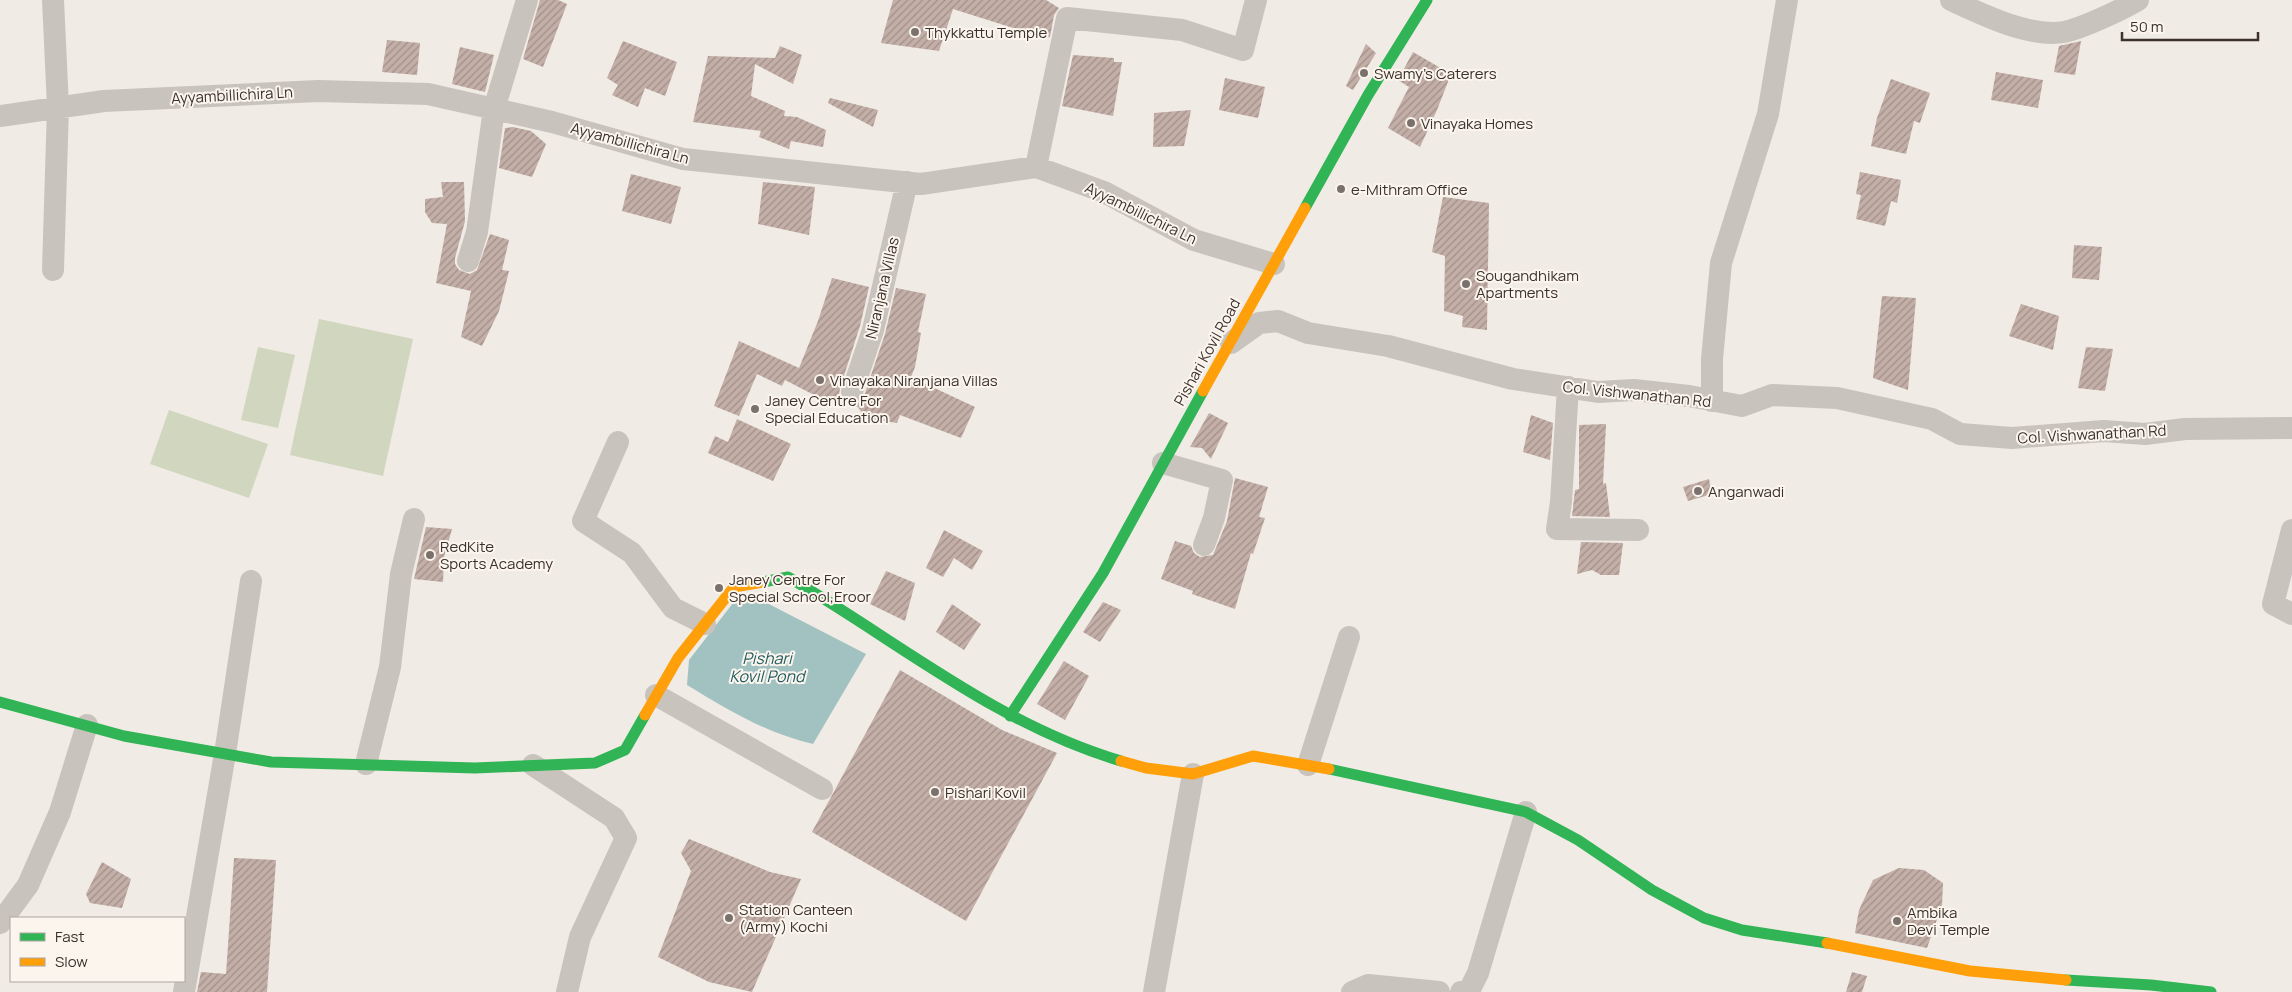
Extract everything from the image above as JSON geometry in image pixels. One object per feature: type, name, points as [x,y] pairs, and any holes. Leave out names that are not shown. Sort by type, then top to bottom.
[{"type":"street","points":[[53,0],[58,107],[53,270]]},
{"type":"street","points":[[468,261],[477,232],[494,109],[527,0]]},
{"type":"street","points":[[1036,167],[1067,18],[1182,30],[1243,50],[1256,0]]},
{"type":"street","name":"Pishari Kovil Road","points":[[1010,716],[1103,573],[1368,95],[1427,0]]},
{"type":"street","points":[[1712,401],[1712,359],[1721,262],[1768,114],[1787,0]]},
{"type":"street","points":[[1951,0],[1988,17],[2028,30],[2064,32],[2138,0]]},
{"type":"street","name":"Ayyambillichira Ln","points":[[0,116],[104,101],[318,91],[428,94],[552,122],[683,160],[921,184],[1036,167],[1104,192],[1194,240],[1274,264]]},
{"type":"street","name":"Niranjana Villas","points":[[852,392],[873,330],[907,182]]},
{"type":"street","name":"Col. Vishwanathan Rd","points":[[1228,345],[1259,322],[1278,322],[1308,333],[1388,346],[1472,370],[1513,379],[1598,392],[1634,390],[1742,406],[1772,394],[1837,398],[1932,419],[1960,434],[2012,438],[2104,431],[2145,434],[2193,429],[2292,428]]},
{"type":"street","points":[[1568,387],[1557,529],[1638,530]]},
{"type":"street","points":[[618,442],[583,521],[632,553],[673,608],[705,624]]},
{"type":"street","points":[[1163,463],[1222,480],[1214,518],[1204,545]]},
{"type":"street","points":[[366,764],[390,667],[401,574],[414,520]]},
{"type":"street","points":[[2292,530],[2273,604],[2292,614]]},
{"type":"street","points":[[0,702],[124,736],[271,762],[474,768],[595,763],[625,750],[678,658],[734,587],[788,577],[834,604],[942,677],[1010,716],[1032,727],[1112,758],[1146,768],[1192,774],[1254,756],[1308,765],[1526,812],[1550,822],[1578,839],[1671,904],[1732,928],[1793,937],[1970,971],[2076,986],[2122,982],[2198,991]]},
{"type":"street","points":[[184,992],[225,754],[251,581]]},
{"type":"street","points":[[1308,765],[1350,637]]},
{"type":"street","points":[[656,696],[822,789]]},
{"type":"street","points":[[0,923],[28,885],[60,812],[87,725]]},
{"type":"street","points":[[533,765],[614,818],[626,838],[580,937],[567,992]]},
{"type":"street","points":[[1154,992],[1192,774]]},
{"type":"street","points":[[1461,992],[1469,991],[1478,973],[1526,812]]},
{"type":"street","points":[[1352,992],[1368,985],[1428,992]]},
{"type":"green space","points":[[319,319],[413,339],[383,476],[290,455]]},
{"type":"green space","points":[[258,347],[295,355],[278,428],[241,420]]},
{"type":"green space","points":[[169,410],[268,444],[249,498],[150,464]]},
{"type":"water","name":"Pishari Kovil Pond","points":[[755,597],[866,654],[813,744],[763,727],[732,712],[687,685],[689,660],[733,603]]},
{"type":"building","points":[[540,0],[558,0],[567,4],[543,67],[523,59]]},
{"type":"building","points":[[893,0],[1046,0],[1059,8],[1054,15],[1050,37],[1045,38],[953,9],[939,51],[881,43]]},
{"type":"building","points":[[387,40],[420,43],[417,75],[382,72]]},
{"type":"building","points":[[623,41],[677,62],[665,96],[645,88],[638,107],[612,95],[618,85],[607,78]]},
{"type":"building","points":[[2081,41],[2075,75],[2054,72],[2059,46]]},
{"type":"building","points":[[1366,44],[1376,53],[1353,90],[1346,86]]},
{"type":"building","points":[[780,46],[802,55],[793,84],[755,64],[751,96],[785,111],[784,116],[797,117],[826,130],[823,147],[791,141],[789,149],[759,137],[761,131],[693,122],[708,56],[775,58]]},
{"type":"building","points":[[460,47],[494,55],[485,92],[452,84]]},
{"type":"building","points":[[1413,52],[1451,74],[1420,147],[1388,128],[1409,87],[1398,80]]},
{"type":"building","points":[[1073,55],[1114,58],[1114,62],[1122,62],[1113,116],[1062,106]]},
{"type":"building","points":[[1996,72],[2043,80],[2038,108],[1991,100]]},
{"type":"building","points":[[1225,78],[1265,87],[1258,118],[1219,110]]},
{"type":"building","points":[[1891,79],[1930,93],[1920,123],[1914,121],[1906,154],[1871,146],[1877,118]]},
{"type":"building","points":[[830,98],[878,110],[873,127],[828,103]]},
{"type":"building","points":[[1191,110],[1184,146],[1153,147],[1154,113]]},
{"type":"building","points":[[513,127],[531,131],[546,144],[532,177],[499,168],[505,128]]},
{"type":"building","points":[[1860,172],[1901,180],[1897,203],[1891,201],[1885,226],[1856,219],[1861,195],[1856,194]]},
{"type":"building","points":[[631,174],[681,187],[671,224],[622,211]]},
{"type":"building","points":[[441,182],[464,182],[465,221],[455,258],[455,264],[459,270],[470,274],[477,270],[490,234],[509,240],[502,270],[509,271],[499,311],[482,346],[461,337],[471,291],[436,283],[447,224],[432,223],[425,212],[425,199],[443,197]]},
{"type":"building","points":[[763,182],[815,187],[809,235],[758,224]]},
{"type":"building","name":"Sougandhikam Apartments","points":[[1443,197],[1489,203],[1487,330],[1462,327],[1463,316],[1444,311],[1445,256],[1432,252]]},
{"type":"building","points":[[2074,245],[2102,247],[2099,280],[2072,278]]},
{"type":"building","points":[[832,278],[869,287],[860,326],[840,388],[839,395],[846,404],[816,396],[785,380],[782,386],[757,374],[739,416],[714,406],[739,341],[799,368],[818,321]]},
{"type":"building","points":[[896,288],[926,294],[918,332],[921,333],[915,367],[911,377],[975,407],[961,438],[900,415],[897,423],[865,418],[858,407],[851,405],[860,402],[864,396],[885,334]]},
{"type":"building","points":[[1882,296],[1916,298],[1908,390],[1873,378]]},
{"type":"building","points":[[2021,304],[2059,316],[2053,350],[2009,336]]},
{"type":"building","points":[[2086,347],[2113,349],[2105,391],[2078,388]]},
{"type":"building","points":[[1209,413],[1228,423],[1211,459],[1202,448],[1190,447]]},
{"type":"building","points":[[1531,415],[1553,423],[1550,460],[1523,452]]},
{"type":"building","points":[[737,419],[791,444],[773,481],[708,453],[715,436],[728,442]]},
{"type":"building","points":[[1606,424],[1603,484],[1606,483],[1610,517],[1572,516],[1575,490],[1579,489],[1579,425]]},
{"type":"building","points":[[1235,478],[1268,487],[1259,517],[1265,518],[1253,554],[1251,553],[1235,609],[1192,594],[1193,591],[1161,579],[1175,541],[1191,546],[1194,553],[1200,557],[1213,555],[1227,521]]},
{"type":"building","name":"Anganwadi","points":[[1709,479],[1712,494],[1688,501],[1683,487]]},
{"type":"building","name":"RedKite Sports Academy","points":[[426,527],[452,529],[444,557],[443,582],[414,579]]},
{"type":"building","points":[[944,530],[983,551],[972,570],[954,558],[943,577],[926,568]]},
{"type":"building","points":[[1581,542],[1623,543],[1619,575],[1601,575],[1592,570],[1577,574]]},
{"type":"building","points":[[886,571],[915,583],[905,621],[870,604]]},
{"type":"building","points":[[1103,602],[1121,610],[1100,642],[1083,632]]},
{"type":"building","points":[[952,604],[981,624],[964,650],[936,632]]},
{"type":"building","points":[[1064,661],[1089,676],[1065,720],[1037,704]]},
{"type":"building","name":"Pishari Kovil","points":[[900,670],[1002,730],[1057,753],[966,921],[812,832]]},
{"type":"building","name":"Station Canteen (Army) Kochi","points":[[689,839],[770,872],[801,879],[752,992],[709,982],[658,957],[691,871],[681,853]]},
{"type":"building","points":[[234,858],[276,860],[267,992],[197,992],[201,972],[226,974]]},
{"type":"building","points":[[102,862],[131,879],[122,908],[90,903],[86,894]]},
{"type":"building","name":"Ambika Devi Temple","points":[[1899,868],[1924,870],[1943,883],[1942,905],[1927,948],[1855,933],[1859,910],[1873,880]]},
{"type":"building","points":[[1852,972],[1867,976],[1862,992],[1846,992]]},
{"type":"traffic: fast","points":[[1305,208],[1368,95],[1427,0]]},
{"type":"traffic: fast","points":[[1010,716],[1103,573],[1203,391]]},
{"type":"traffic: fast","points":[[763,582],[788,577],[990,703],[1032,726],[1075,745],[1121,761]]},
{"type":"traffic: fast","points":[[0,702],[124,736],[271,762],[475,768],[595,763],[625,750],[645,715]]},
{"type":"traffic: fast","points":[[1329,769],[1526,812],[1578,840],[1652,890],[1704,918],[1742,930],[1827,943]]},
{"type":"traffic: fast","points":[[2066,980],[2151,985],[2211,992]]},
{"type":"traffic: slow","points":[[1203,391],[1305,208]]},
{"type":"traffic: slow","points":[[645,715],[678,658],[734,587],[763,582]]},
{"type":"traffic: slow","points":[[1121,761],[1146,768],[1193,774],[1253,756],[1329,769]]},
{"type":"traffic: slow","points":[[1827,943],[1970,971],[2066,980]]},
{"type":"place","name":"Thykkattu Temple","points":[[915,32]]},
{"type":"place","name":"Swamy's Caterers","points":[[1364,73]]},
{"type":"place","name":"Vinayaka Homes","points":[[1411,123]]},
{"type":"place","name":"e-Mithram Office","points":[[1341,189]]},
{"type":"place","name":"Sougandhikam Apartments","points":[[1466,284]]},
{"type":"place","name":"Vinayaka Niranjana Villas","points":[[820,380]]},
{"type":"place","name":"Janey Centre For Special Education","points":[[755,409]]},
{"type":"place","name":"Anganwadi","points":[[1698,491]]},
{"type":"place","name":"RedKite Sports Academy","points":[[430,555]]},
{"type":"place","name":"Janey Centre For Special School,Eroor","points":[[719,588]]},
{"type":"place","name":"Pishari Kovil","points":[[935,792]]},
{"type":"place","name":"Station Canteen (Army) Kochi","points":[[729,918]]},
{"type":"place","name":"Ambika Devi Temple","points":[[1897,921]]}]
